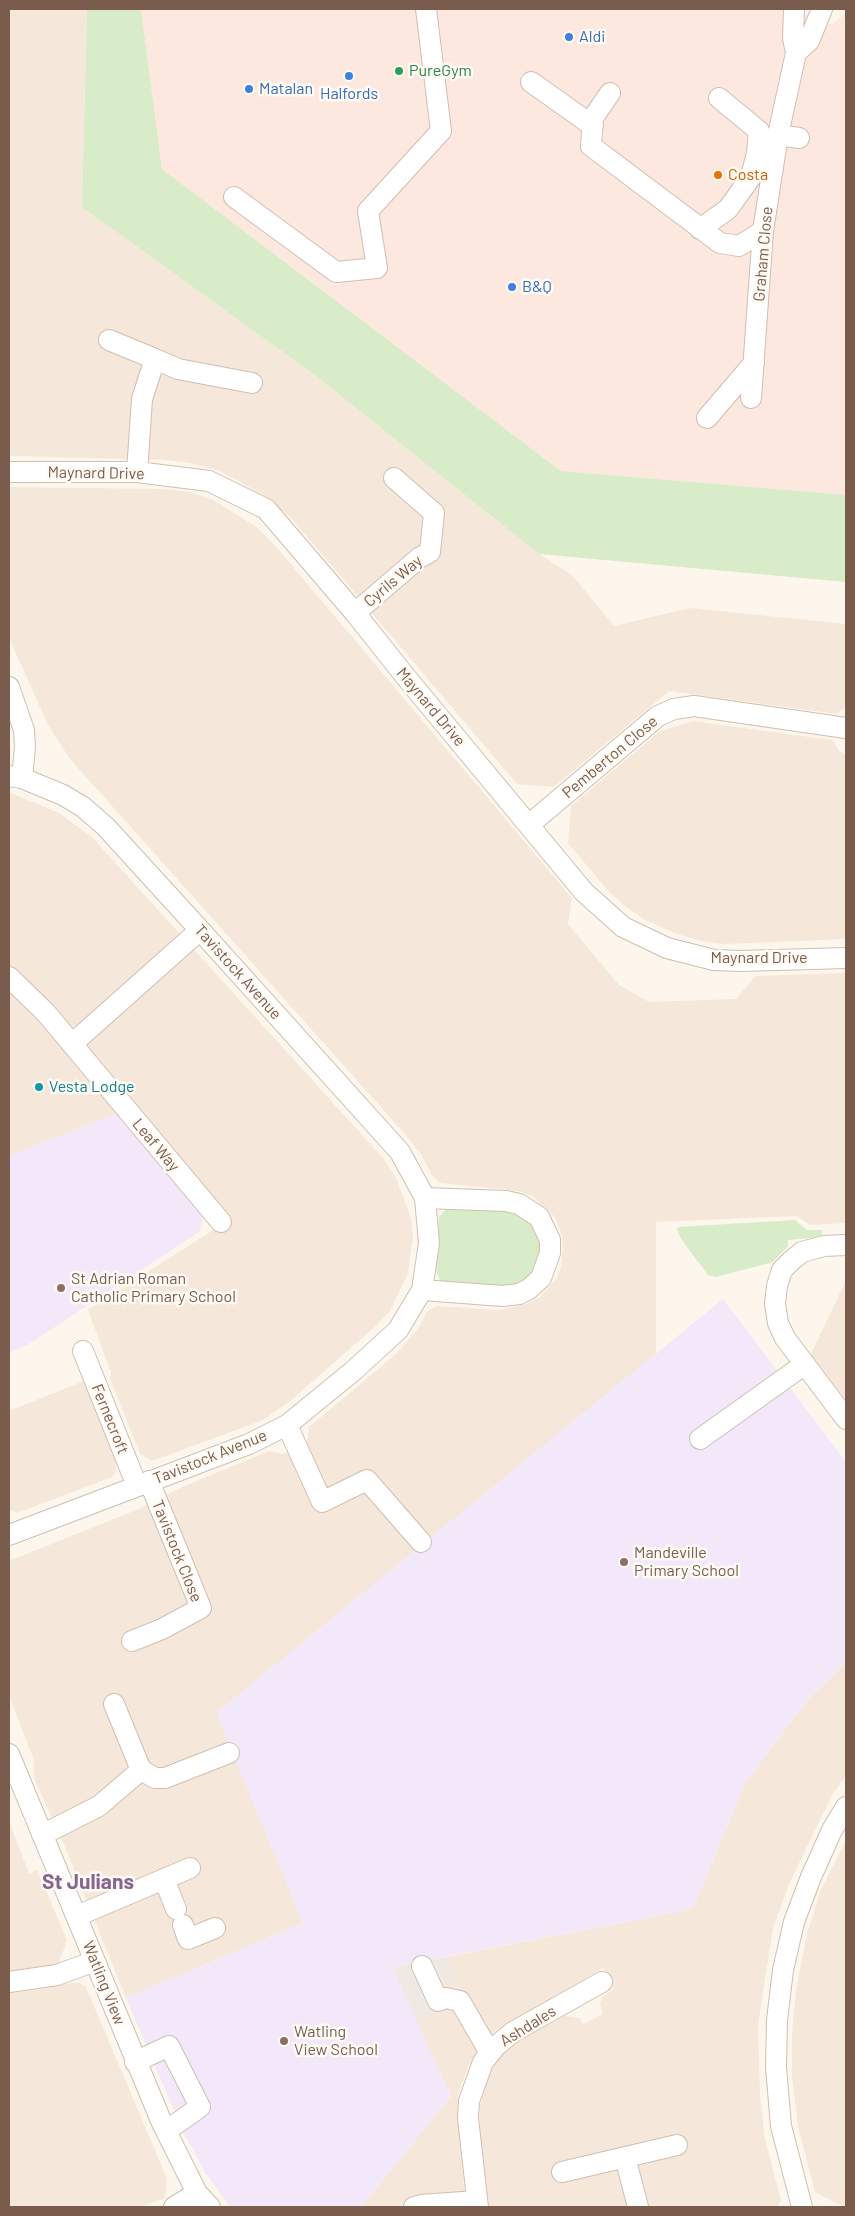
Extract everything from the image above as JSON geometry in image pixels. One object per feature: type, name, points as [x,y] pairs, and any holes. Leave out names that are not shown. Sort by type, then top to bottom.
[{"type":"street","points":[[234,197],[336,272],[377,268],[368,212],[441,131],[426,9]]},
{"type":"street","name":"Graham Close","points":[[751,398],[763,231],[778,135],[796,53],[793,38],[794,9]]},
{"type":"street","name":"Graham Close","points":[[796,53],[809,41],[822,9]]},
{"type":"street","points":[[531,82],[593,126]]},
{"type":"street","points":[[610,93],[593,118],[591,146],[720,243],[740,246],[763,231]]},
{"type":"street","points":[[700,229],[728,209],[751,177],[757,152],[759,131],[719,98]]},
{"type":"street","points":[[778,135],[799,138]]},
{"type":"street","points":[[109,340],[178,369],[252,383]]},
{"type":"street","points":[[137,472],[142,399],[154,359]]},
{"type":"street","points":[[707,418],[754,363]]},
{"type":"street","name":"Maynard Drive","points":[[9,472],[137,472],[209,481],[266,509],[356,613],[405,676],[530,824],[584,892],[623,927],[652,942],[691,956],[714,960],[846,958]]},
{"type":"street","name":"Cyrils Way","points":[[356,613],[430,552],[434,513],[394,478]]},
{"type":"street","points":[[9,688],[24,730],[25,747],[15,777]]},
{"type":"street","name":"Pemberton Close","points":[[530,824],[658,716],[674,708],[694,706],[846,728]]},
{"type":"street","name":"Tavistock Avenue","points":[[9,1534],[250,1444],[287,1425],[352,1372],[398,1330],[422,1290],[429,1243],[425,1198],[400,1152],[106,827],[83,807],[62,795],[15,777]]},
{"type":"street","points":[[72,1044],[200,930]]},
{"type":"street","name":"Leaf Way","points":[[9,977],[46,1013],[221,1222]]},
{"type":"street","points":[[422,1290],[503,1296],[519,1294],[529,1289],[541,1278],[550,1253],[550,1240],[538,1217],[518,1204],[498,1200],[425,1198]]},
{"type":"street","points":[[846,1245],[824,1246],[802,1252],[782,1270],[777,1286],[775,1304],[778,1323],[785,1338],[846,1419]]},
{"type":"street","name":"Fernecroft","points":[[83,1351],[143,1484]]},
{"type":"street","points":[[700,1439],[805,1364]]},
{"type":"street","points":[[287,1425],[322,1502],[367,1480],[421,1542]]},
{"type":"street","name":"Tavistock Close","points":[[132,1641],[162,1629],[201,1608],[143,1484]]},
{"type":"street","points":[[114,1704],[141,1770],[155,1778],[165,1778],[229,1753]]},
{"type":"street","name":"Watling View","points":[[9,1754],[135,2062],[166,2131],[204,2200]]},
{"type":"street","points":[[42,1835],[99,1806],[141,1770]]},
{"type":"street","points":[[802,2207],[781,2126],[776,2067],[777,2020],[783,1970],[794,1922],[810,1877],[832,1830],[846,1807]]},
{"type":"street","points":[[76,1916],[190,1868]]},
{"type":"street","points":[[164,1879],[188,1939],[215,1928]]},
{"type":"street","points":[[9,1982],[58,1975],[95,1961]]},
{"type":"street","points":[[422,1966],[438,2001],[446,1998],[460,2000],[490,2054]]},
{"type":"street","name":"Ashdales","points":[[478,2204],[468,2118],[469,2101],[474,2082],[490,2054],[513,2032],[602,1982]]},
{"type":"street","points":[[135,2062],[169,2046],[200,2107],[166,2131]]},
{"type":"street","points":[[562,2172],[677,2145]]},
{"type":"street","points":[[625,2157],[638,2207]]},
{"type":"street","points":[[174,2207],[204,2200]]},
{"type":"street","points":[[414,2207],[421,2205],[478,2204]]},
{"type":"shaded area","points":[[9,9],[87,9],[82,207],[316,376],[539,554],[572,575],[614,626],[690,608],[846,624],[846,707],[837,714],[669,691],[554,787],[517,784],[292,519],[265,496],[220,471],[190,463],[167,460],[9,456]]},
{"type":"shaded area","points":[[141,9],[789,9],[832,24],[846,13],[846,495],[561,471],[162,169]]},
{"type":"shaded area","points":[[9,487],[163,489],[190,492],[213,500],[258,528],[279,550],[572,898],[568,924],[619,985],[649,1002],[736,999],[756,976],[846,973],[846,1223],[810,1225],[797,1216],[656,1222],[656,1354],[217,1713],[303,1923],[126,1998],[65,1847],[34,1778],[34,1760],[9,1695],[9,1561],[139,1509],[180,1488],[269,1451],[283,1454],[307,1443],[309,1427],[396,1354],[419,1327],[427,1312],[436,1306],[499,1310],[526,1304],[540,1297],[556,1279],[561,1267],[563,1248],[561,1232],[555,1217],[532,1196],[518,1191],[440,1183],[432,1175],[420,1153],[404,1133],[70,759],[48,725],[9,638]]},
{"type":"shaded area","points":[[693,721],[832,740],[839,751],[846,754],[846,939],[725,944],[701,941],[674,933],[645,920],[626,907],[609,892],[568,843],[571,806],[660,731]]},
{"type":"shaded area","points":[[9,792],[59,813],[92,837],[383,1158],[396,1178],[411,1218],[413,1235],[408,1273],[390,1311],[376,1326],[289,1402],[263,1420],[152,1461],[140,1454],[110,1379],[111,1372],[88,1310],[229,1220],[221,1205],[9,965]]},
{"type":"shaded area","points":[[9,986],[118,1113],[9,1156]]},
{"type":"shaded area","name":"St Adrian Roman Catholic Primary School","points":[[118,1113],[204,1214],[199,1232],[29,1344],[9,1353],[9,1156]]},
{"type":"shaded area","points":[[846,1280],[846,1400],[811,1354]]},
{"type":"shaded area","name":"Mandeville Primary School","points":[[723,1299],[846,1462],[846,1662],[806,1701],[744,1785],[693,1909],[392,1967],[451,2096],[361,2207],[230,2207],[205,2172],[185,2136],[126,1998],[303,1923],[216,1713]]},
{"type":"shaded area","points":[[84,1381],[116,1461],[116,1471],[112,1477],[17,1513],[9,1510],[9,1411]]},
{"type":"shaded area","points":[[846,1662],[846,1776],[833,1793],[789,1884],[773,1928],[758,2025],[760,2095],[765,2139],[781,2200],[778,2207],[489,2207],[480,2130],[480,2106],[489,2074],[500,2057],[518,2041],[565,2016],[579,2018],[583,2024],[603,2014],[600,2004],[601,1998],[614,1989],[603,1968],[496,2030],[486,2040],[446,1994],[441,1984],[456,1977],[446,1957],[693,1909],[744,1785],[806,1701]]},
{"type":"shaded area","points":[[9,1821],[29,1874],[37,1869],[67,1940],[57,1969],[9,1976]]},
{"type":"shaded area","points":[[846,1840],[846,2205],[842,2206],[815,2192],[798,2127],[792,2075],[792,2033],[796,1990],[807,1934],[820,1892]]},
{"type":"shaded area","points":[[446,1957],[456,1977],[441,1984],[448,2004],[416,2021],[392,1967]]},
{"type":"shaded area","points":[[79,1983],[86,1987],[167,2179],[165,2198],[141,2207],[9,2207],[9,1992],[37,1990]]},
{"type":"shaded area","points":[[448,2004],[457,2006],[480,2045],[468,2067],[459,2091],[457,2109],[466,2207],[361,2207],[451,2096],[416,2021]]},
{"type":"green space","points":[[87,9],[141,9],[162,169],[561,471],[846,495],[846,582],[539,554],[316,376],[82,207]]},
{"type":"green space","points":[[446,1209],[512,1210],[530,1221],[541,1242],[541,1252],[532,1275],[510,1289],[445,1285],[440,1281],[436,1270],[439,1217]]},
{"type":"green space","points":[[795,1220],[807,1230],[822,1230],[822,1237],[788,1240],[788,1246],[773,1262],[716,1277],[708,1275],[681,1239],[677,1229],[678,1227]]},
{"type":"place","name":"Aldi","points":[[569,37]]},
{"type":"place","name":"PureGym","points":[[399,71]]},
{"type":"place","name":"Halfords","points":[[349,76]]},
{"type":"place","name":"Matalan","points":[[249,89]]},
{"type":"place","name":"Costa","points":[[718,175]]},
{"type":"place","name":"B&Q","points":[[512,287]]},
{"type":"place","name":"Vesta Lodge","points":[[39,1087]]},
{"type":"place","name":"St Adrian Roman Catholic Primary School","points":[[61,1288]]},
{"type":"place","name":"Mandeville Primary School","points":[[624,1562]]},
{"type":"place","name":"Watling View School","points":[[284,2041]]},
{"type":"district","name":"St Julians","points":[[88,1882]]}]
